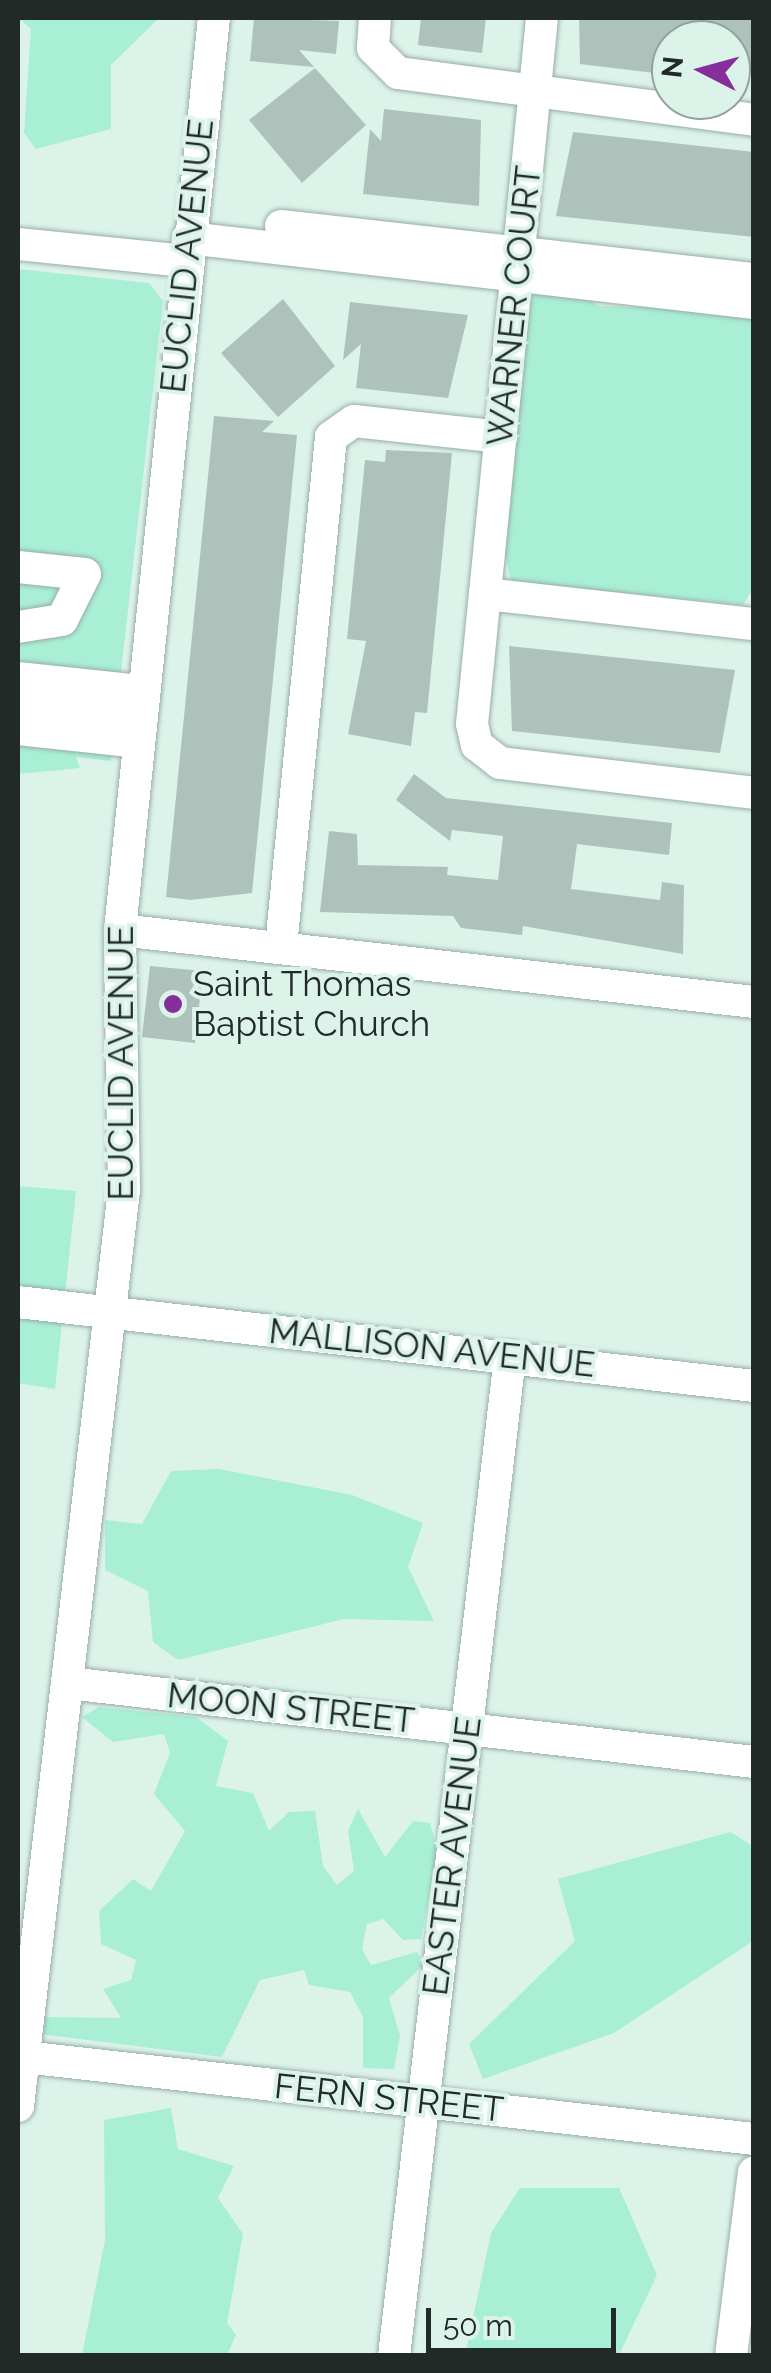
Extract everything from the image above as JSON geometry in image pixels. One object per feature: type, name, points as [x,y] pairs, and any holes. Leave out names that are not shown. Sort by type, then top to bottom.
[{"type":"street","name":"EUCLID AVENUE","points":[[18,2106],[111,1313],[126,1131],[120,930],[188,238],[214,18]]},
{"type":"street","points":[[375,18],[372,48],[398,72],[754,120]]},
{"type":"street","name":"WARNER COURT","points":[[542,18],[472,724],[480,752],[500,763],[754,793]]},
{"type":"street","points":[[18,244],[188,238],[519,265],[754,279]]},
{"type":"street","points":[[519,265],[754,303]]},
{"type":"street","points":[[281,948],[331,437],[359,421],[501,437]]},
{"type":"street","points":[[18,566],[84,574],[62,620],[18,627]]},
{"type":"street","points":[[485,594],[754,624]]},
{"type":"street","points":[[18,678],[140,716]]},
{"type":"street","points":[[18,705],[140,716]]},
{"type":"street","points":[[18,729],[140,716]]},
{"type":"street","points":[[120,930],[754,1002]]},
{"type":"street","name":"MALLISON AVENUE","points":[[18,1302],[754,1386]]},
{"type":"street","name":"EASTER AVENUE","points":[[394,2356],[510,1357]]},
{"type":"street","name":"MOON STREET","points":[[68,1683],[754,1762]]},
{"type":"street","name":"FERN STREET","points":[[24,2058],[754,2139]]},
{"type":"street","points":[[730,2356],[754,2172]]},
{"type":"green space","points":[[19,18],[159,18],[111,65],[111,129],[36,149],[24,133],[31,29]]},
{"type":"green space","points":[[18,269],[149,283],[163,301],[111,761],[76,757],[80,768],[18,774]]},
{"type":"green space","points":[[537,290],[582,295],[599,306],[753,311],[754,587],[743,605],[511,581],[504,548],[526,308]]},
{"type":"green space","points":[[18,1186],[76,1191],[55,1389],[18,1383]]},
{"type":"green space","points":[[219,1469],[352,1495],[423,1523],[408,1567],[434,1621],[344,1619],[178,1660],[153,1642],[148,1591],[105,1570],[105,1520],[142,1524],[171,1471]]},
{"type":"green space","points":[[99,1707],[196,1717],[228,1741],[216,1786],[253,1793],[269,1831],[289,1812],[315,1811],[323,1866],[337,1885],[354,1871],[348,1831],[358,1809],[385,1857],[413,1821],[430,1823],[438,1852],[421,1939],[403,1940],[383,1919],[367,1924],[362,1949],[371,1965],[417,1952],[424,1964],[389,1998],[400,2036],[394,2069],[363,2068],[363,2017],[350,1992],[309,1985],[304,1970],[260,1980],[222,2057],[40,2034],[41,2017],[121,2018],[103,1989],[131,1980],[136,1960],[101,1944],[99,1911],[133,1879],[151,1891],[185,1831],[154,1794],[170,1753],[164,1734],[113,1742],[82,1717]]},
{"type":"green space","points":[[730,1832],[753,1846],[753,1941],[614,2033],[483,2079],[469,2044],[575,1941],[558,1879]]},
{"type":"green space","points":[[171,2108],[178,2149],[234,2166],[218,2198],[243,2234],[227,2323],[236,2335],[227,2355],[82,2355],[105,2240],[104,2120]]},
{"type":"green space","points":[[520,2188],[619,2188],[657,2275],[619,2355],[465,2355],[491,2233]]},
{"type":"building","points":[[254,18],[339,21],[336,54],[299,50],[314,67],[250,61]]},
{"type":"building","points":[[421,18],[486,18],[482,53],[418,45]]},
{"type":"building","points":[[579,18],[754,18],[754,72],[751,20],[651,20],[651,73],[580,64]]},
{"type":"building","points":[[315,68],[366,125],[302,183],[249,120]]},
{"type":"building","points":[[384,109],[481,120],[479,206],[363,194],[370,129],[381,141]]},
{"type":"building","points":[[573,132],[754,152],[754,237],[556,216]]},
{"type":"building","points":[[283,299],[335,366],[278,417],[221,353]]},
{"type":"building","points":[[350,302],[468,315],[448,398],[356,388],[361,344],[343,360]]},
{"type":"building","points":[[214,416],[274,421],[262,432],[297,435],[252,893],[190,900],[166,897]]},
{"type":"building","points":[[386,450],[452,453],[427,713],[415,712],[411,746],[348,734],[366,641],[347,639],[365,460],[385,462]]},
{"type":"building","points":[[509,646],[735,670],[720,753],[512,731]]},
{"type":"building","points":[[414,774],[446,798],[672,823],[669,855],[577,844],[571,889],[660,900],[662,882],[684,885],[683,954],[523,926],[522,935],[461,928],[453,916],[320,912],[329,831],[357,834],[358,865],[448,867],[447,875],[498,880],[503,836],[452,830],[450,841],[396,800]]},
{"type":"building","name":"Saint Thomas Baptist Church","points":[[150,966],[203,971],[195,1043],[142,1037]]},
{"type":"place","name":"Saint Thomas Baptist Church","points":[[173,1004]]}]
